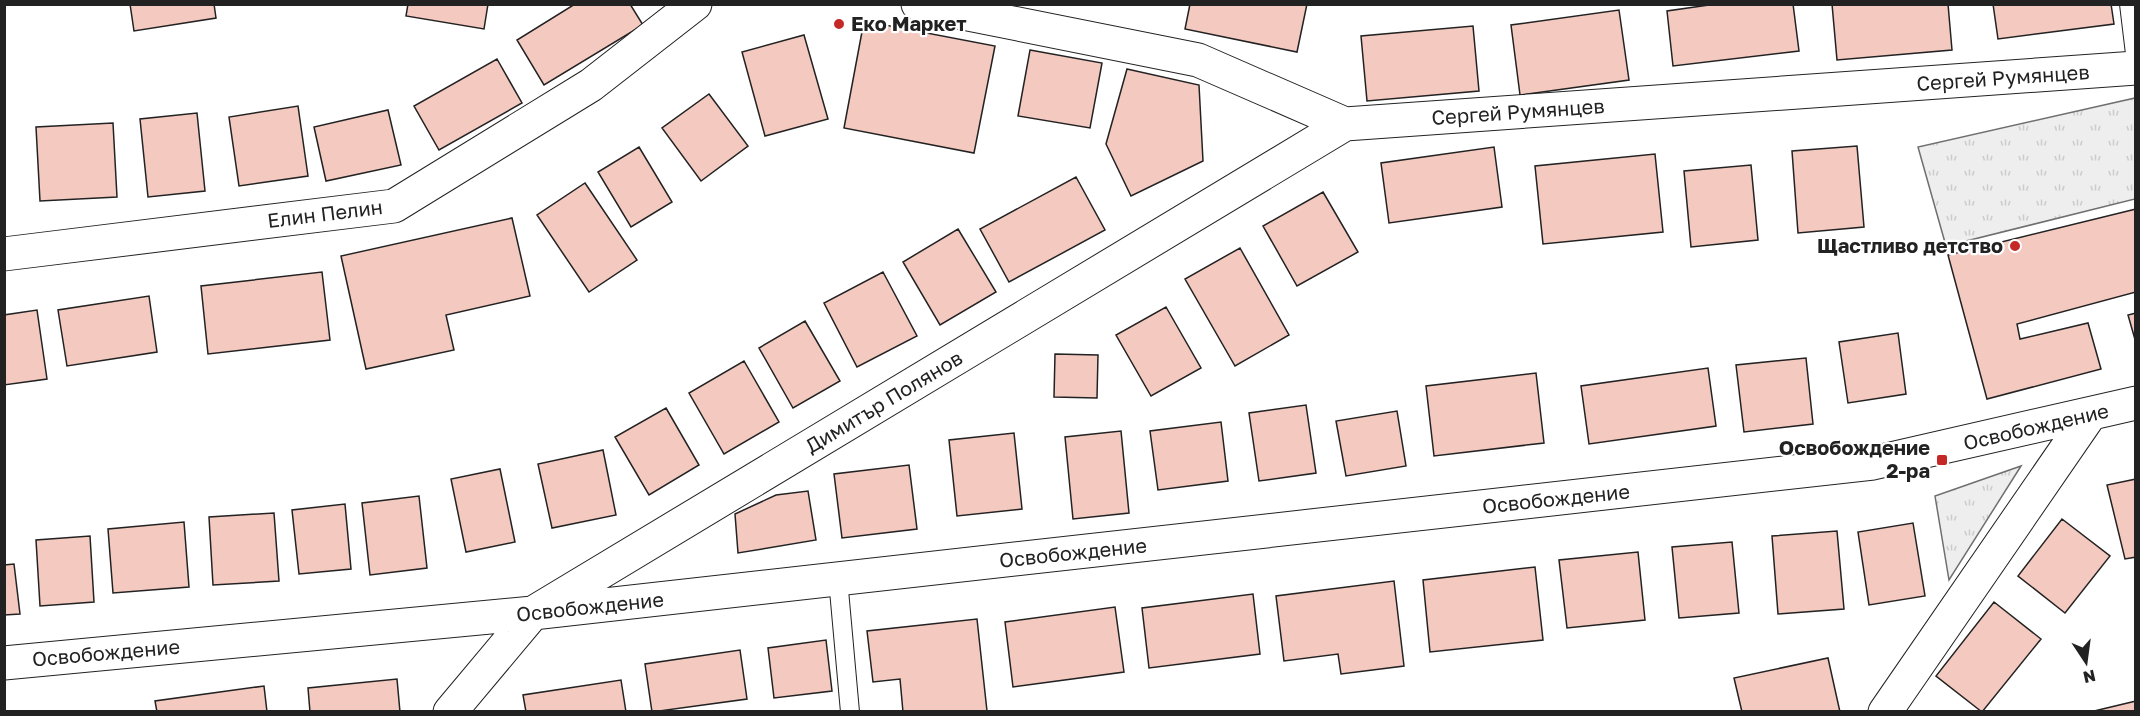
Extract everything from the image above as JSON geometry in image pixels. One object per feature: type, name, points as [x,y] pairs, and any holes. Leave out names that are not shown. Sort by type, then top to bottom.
[{"type":"street","name":"Елин Пелин","points":[[4,254],[394,206],[591,85],[695,4]]},
{"type":"street","name":"Сергей Румянцев","points":[[918,4],[1198,60],[1345,124],[2136,68]]},
{"type":"street","name":"Димитър Полянов","points":[[450,711],[533,613],[1345,124]]},
{"type":"street","name":"Освобождение","points":[[4,663],[533,613],[1873,463],[2089,416],[2136,403]]},
{"type":"street","points":[[1885,711],[2089,416]]},
{"type":"lane","points":[[2129,4],[2136,62]]},
{"type":"lane","points":[[838,579],[850,711]]},
{"type":"green space","points":[[2135,98],[2135,199],[1946,246],[1918,147]]},
{"type":"green space","points":[[2021,466],[1949,580],[1935,496]]},
{"type":"building","points":[[130,4],[214,4],[216,18],[134,31]]},
{"type":"building","points":[[408,4],[488,4],[484,29],[406,16]]},
{"type":"building","points":[[575,4],[630,4],[643,25],[544,85],[517,40]]},
{"type":"building","points":[[1190,4],[1307,4],[1297,52],[1185,29]]},
{"type":"building","points":[[1716,4],[1793,4],[1799,51],[1673,66],[1667,11]]},
{"type":"building","points":[[1832,4],[1948,4],[1952,50],[1837,60]]},
{"type":"building","points":[[1993,4],[2111,4],[2114,24],[1998,39]]},
{"type":"building","points":[[1619,10],[1629,80],[1520,95],[1511,25]]},
{"type":"building","points":[[864,21],[995,46],[974,153],[844,128]]},
{"type":"building","points":[[1473,26],[1479,91],[1367,101],[1361,36]]},
{"type":"building","points":[[804,35],[828,119],[765,136],[742,52]]},
{"type":"building","points":[[1030,50],[1102,63],[1090,128],[1018,116]]},
{"type":"building","points":[[497,59],[522,103],[439,150],[414,106]]},
{"type":"building","points":[[1127,69],[1199,85],[1203,161],[1131,196],[1106,144]]},
{"type":"building","points":[[709,94],[748,146],[701,181],[662,128]]},
{"type":"building","points":[[298,106],[308,176],[239,186],[229,117]]},
{"type":"building","points":[[388,110],[401,165],[326,181],[314,127]]},
{"type":"building","points":[[197,113],[205,191],[148,197],[140,119]]},
{"type":"building","points":[[113,123],[117,197],[40,201],[36,127]]},
{"type":"building","points":[[1857,146],[1864,227],[1798,233],[1792,151]]},
{"type":"building","points":[[639,147],[672,202],[631,227],[598,172]]},
{"type":"building","points":[[1494,147],[1502,207],[1389,223],[1381,163]]},
{"type":"building","points":[[1655,154],[1663,232],[1543,244],[1535,166]]},
{"type":"building","points":[[1751,165],[1758,240],[1691,247],[1684,171]]},
{"type":"building","points":[[1076,177],[1105,230],[1009,282],[980,229]]},
{"type":"building","points":[[585,183],[637,260],[589,292],[537,215]]},
{"type":"building","points":[[1323,192],[1358,252],[1297,286],[1263,226]]},
{"type":"building","points":[[2136,209],[2136,292],[2017,324],[2020,339],[2088,323],[2101,369],[1987,399],[1948,255]]},
{"type":"building","points":[[512,218],[530,296],[446,315],[454,350],[366,369],[341,256]]},
{"type":"building","points":[[958,229],[996,292],[940,325],[903,262]]},
{"type":"building","points":[[1240,248],[1289,335],[1235,366],[1185,279]]},
{"type":"building","points":[[322,272],[330,340],[208,354],[201,286]]},
{"type":"building","points":[[883,272],[917,336],[857,367],[824,303]]},
{"type":"building","points":[[149,296],[157,352],[67,366],[58,310]]},
{"type":"building","points":[[1166,307],[1201,368],[1151,396],[1116,335]]},
{"type":"building","points":[[37,310],[47,379],[4,385],[4,315]]},
{"type":"building","points":[[2136,313],[2136,343],[2128,315]]},
{"type":"building","points":[[805,321],[840,381],[793,408],[759,348]]},
{"type":"building","points":[[1898,333],[1906,394],[1848,403],[1839,342]]},
{"type":"building","points":[[1055,354],[1098,355],[1097,398],[1054,397]]},
{"type":"building","points":[[1806,358],[1813,424],[1744,432],[1736,365]]},
{"type":"building","points":[[744,361],[779,422],[724,454],[689,393]]},
{"type":"building","points":[[1708,368],[1716,426],[1589,444],[1581,386]]},
{"type":"building","points":[[1536,373],[1544,443],[1434,456],[1426,386]]},
{"type":"building","points":[[1306,405],[1316,473],[1259,481],[1249,413]]},
{"type":"building","points":[[666,408],[699,465],[649,495],[615,437]]},
{"type":"building","points":[[1397,411],[1406,466],[1346,476],[1336,421]]},
{"type":"building","points":[[1221,422],[1228,481],[1158,490],[1150,431]]},
{"type":"building","points":[[1121,431],[1129,513],[1073,519],[1065,437]]},
{"type":"building","points":[[1014,433],[1022,509],[957,516],[949,440]]},
{"type":"building","points":[[603,450],[616,515],[552,528],[538,464]]},
{"type":"building","points":[[909,465],[917,529],[842,538],[834,474]]},
{"type":"building","points":[[500,469],[515,542],[466,552],[451,479]]},
{"type":"building","points":[[2136,479],[2136,557],[2125,559],[2107,485]]},
{"type":"building","points":[[808,491],[816,540],[738,553],[735,514],[776,495]]},
{"type":"building","points":[[419,496],[427,568],[370,575],[362,503]]},
{"type":"building","points":[[345,504],[351,569],[299,574],[292,510]]},
{"type":"building","points":[[274,513],[279,581],[213,585],[209,517]]},
{"type":"building","points":[[2062,519],[2110,556],[2065,613],[2018,576]]},
{"type":"building","points":[[184,522],[189,587],[113,593],[108,529]]},
{"type":"building","points":[[1913,523],[1925,596],[1869,605],[1858,532]]},
{"type":"building","points":[[1837,531],[1844,609],[1778,614],[1772,536]]},
{"type":"building","points":[[90,536],[94,602],[40,606],[36,540]]},
{"type":"building","points":[[1732,542],[1739,613],[1679,618],[1672,547]]},
{"type":"building","points":[[1638,552],[1645,620],[1567,628],[1559,560]]},
{"type":"building","points":[[14,564],[20,614],[4,615],[4,565]]},
{"type":"building","points":[[1535,567],[1543,640],[1430,652],[1423,580]]},
{"type":"building","points":[[1394,581],[1404,666],[1341,674],[1338,654],[1284,661],[1276,596]]},
{"type":"building","points":[[1253,594],[1260,654],[1149,668],[1142,608]]},
{"type":"building","points":[[1994,602],[2041,639],[1982,712],[1936,676]]},
{"type":"building","points":[[1115,607],[1124,672],[1013,687],[1005,622]]},
{"type":"building","points":[[977,619],[987,711],[903,712],[900,679],[873,682],[867,631]]},
{"type":"building","points":[[826,640],[832,691],[774,698],[768,648]]},
{"type":"building","points":[[740,650],[747,699],[652,712],[645,664]]},
{"type":"building","points":[[1828,658],[1840,712],[1742,712],[1734,678]]},
{"type":"building","points":[[397,679],[400,712],[310,712],[308,688]]},
{"type":"building","points":[[621,680],[626,712],[526,712],[523,695]]},
{"type":"building","points":[[264,686],[267,712],[157,712],[155,701]]},
{"type":"building","points":[[2136,701],[2136,712],[2090,712]]},
{"type":"place","name":"Еко Маркет","points":[[839,24]]},
{"type":"place","name":"Щастливо детство","points":[[2015,246]]},
{"type":"place","name":"Освобождение 2-ра","points":[[1942,460]]}]
